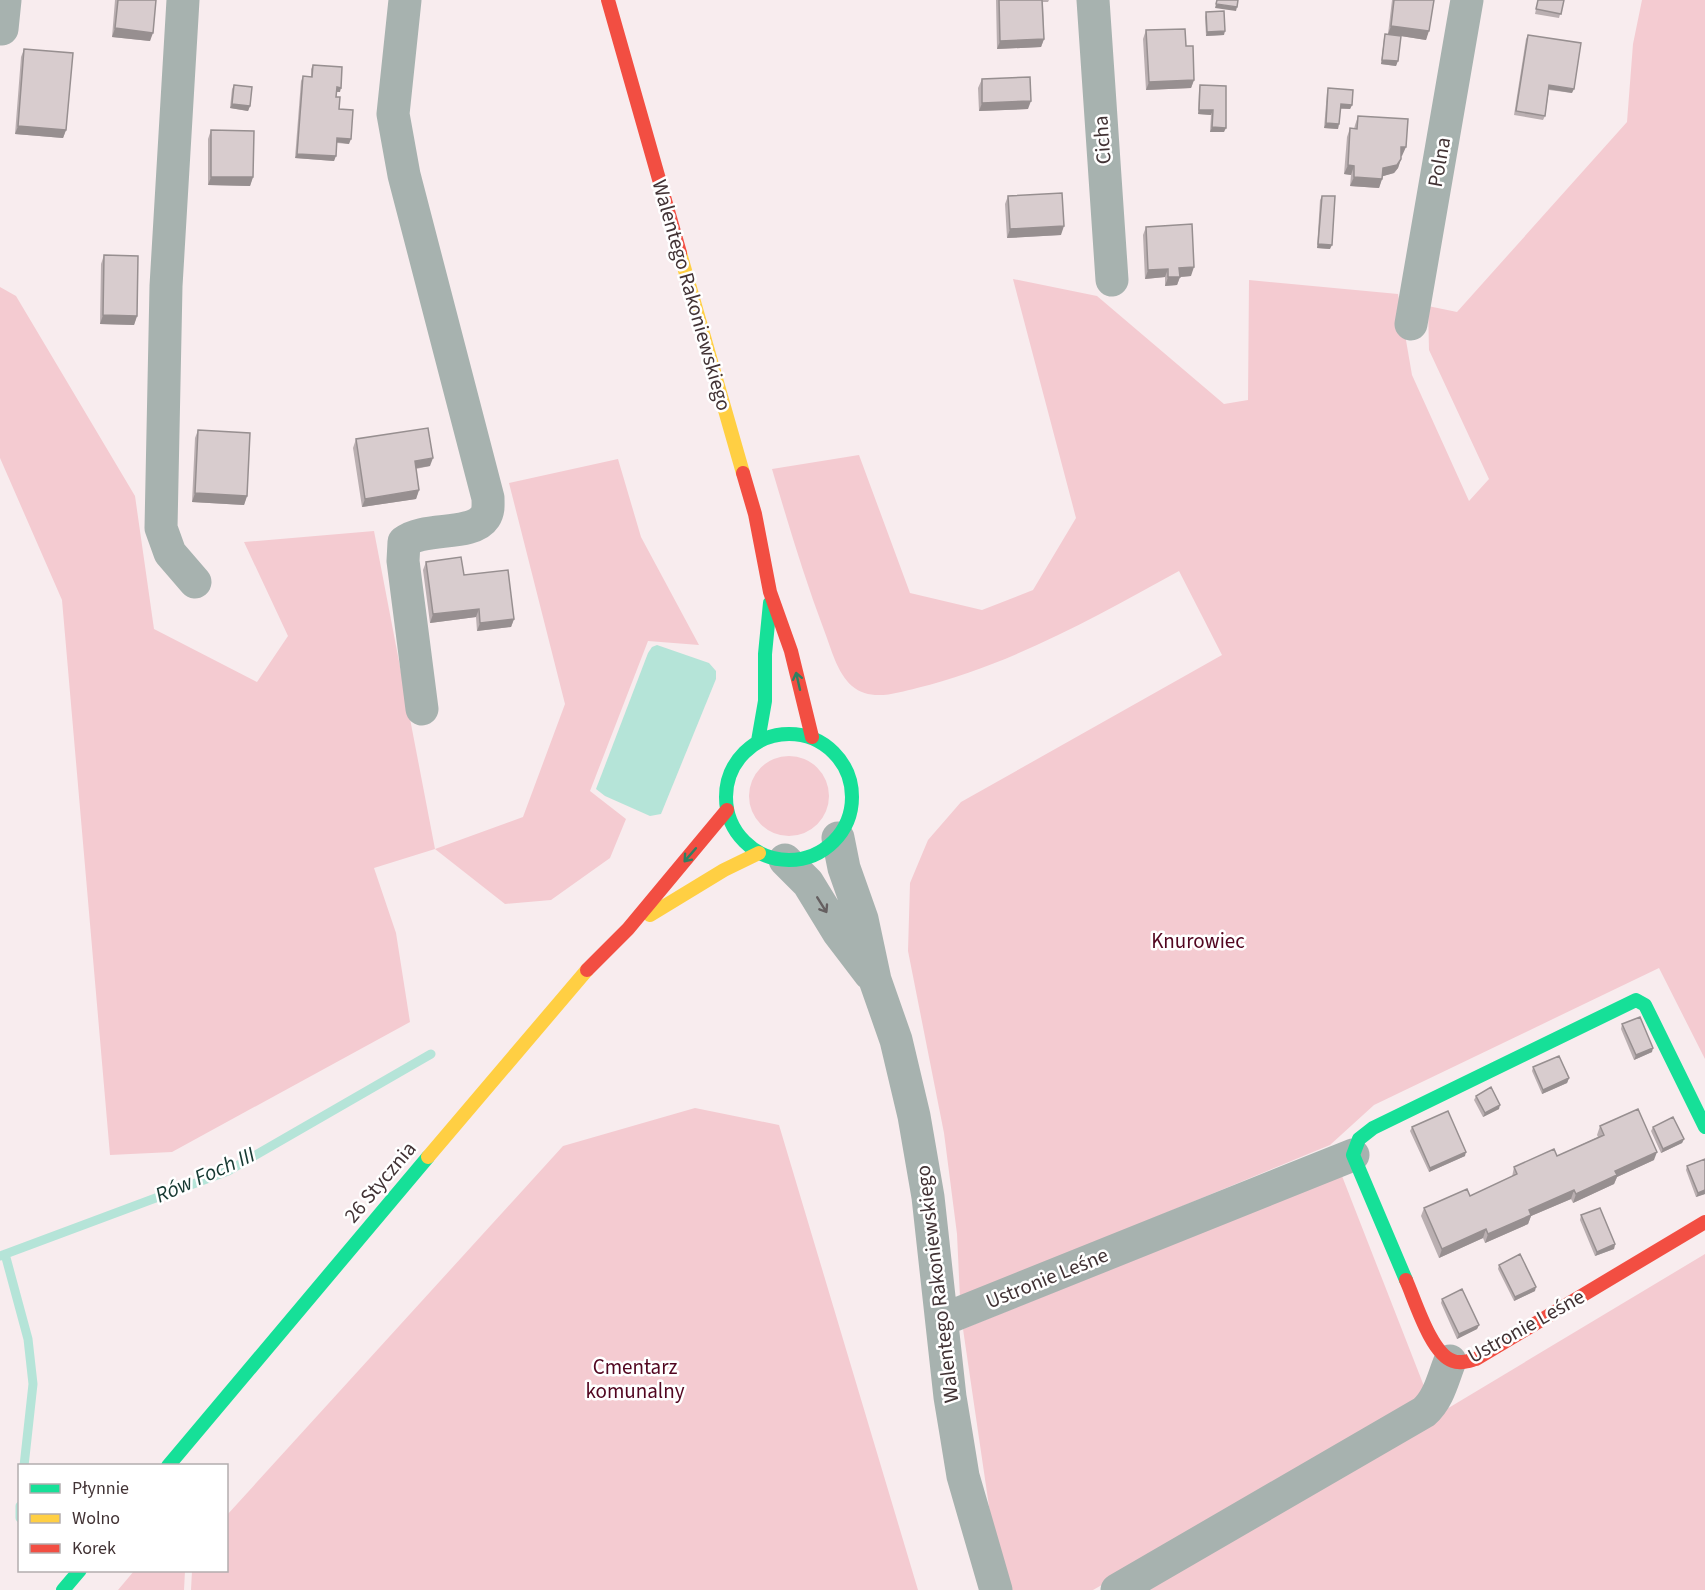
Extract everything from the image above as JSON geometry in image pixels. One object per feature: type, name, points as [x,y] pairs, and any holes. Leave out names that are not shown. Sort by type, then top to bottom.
[{"type":"street","points":[[183,0],[166,286],[161,528],[170,553],[195,582]]},
{"type":"street","points":[[405,0],[393,114],[404,175],[488,498],[488,510],[479,524],[420,534],[404,542],[403,561],[422,709]]},
{"type":"street","name":"Walentego Rakoniewskiego","points":[[608,0],[755,514],[770,592],[791,651],[812,737]]},
{"type":"street","name":"Cicha","points":[[1093,0],[1112,280]]},
{"type":"street","name":"Polna","points":[[1411,324],[1467,0]]},
{"type":"street","name":"Walentego Rakoniewskiego","points":[[758,741],[765,701],[765,654],[770,592]]},
{"type":"street","points":[[794,733],[812,737],[837,755],[849,777],[852,789],[851,809],[845,827],[838,838],[827,848],[814,855],[800,860],[772,856],[738,835],[731,823],[727,810],[728,778],[735,763],[758,741],[775,735],[794,733]]},
{"type":"street","name":"26 Stycznia","points":[[170,1464],[553,1007],[628,928],[727,810]]},
{"type":"street","name":"Walentego Rakoniewskiego","points":[[838,838],[841,856],[862,919],[875,980],[896,1040],[918,1135],[928,1197],[950,1397],[963,1476],[996,1590]]},
{"type":"street","name":"Walentego Rakoniewskiego","points":[[772,856],[808,883],[838,932],[875,980]]},
{"type":"street","name":"26 Stycznia","points":[[628,928],[724,870],[772,856]]},
{"type":"street","points":[[1353,1155],[1354,1144],[1360,1136],[1373,1128],[1636,1000],[1645,1005],[1705,1127]]},
{"type":"street","name":"Ustronie Leśne","points":[[942,1320],[1353,1155],[1433,1342],[1450,1361],[1466,1363],[1476,1359],[1705,1222]]},
{"type":"street","points":[[1117,1590],[1424,1412],[1431,1406],[1450,1361]]},
{"type":"street","points":[[63,1590],[78,1572]]},
{"type":"green space","name":"Knurowiec","points":[[1642,0],[1705,0],[1705,1059],[1659,968],[1374,1105],[1330,1145],[960,1298],[957,1234],[944,1133],[908,951],[910,883],[928,840],[961,802],[1222,655],[1179,571],[1052,638],[986,666],[892,694],[875,695],[859,691],[842,674],[832,652],[803,570],[772,469],[859,455],[910,593],[982,610],[1033,590],[1076,518],[1013,279],[1097,296],[1224,404],[1248,400],[1249,280],[1398,294],[1412,375],[1469,501],[1489,479],[1429,350],[1428,306],[1457,312],[1627,122],[1633,44]]},
{"type":"green space","points":[[0,287],[16,296],[135,496],[154,629],[257,682],[288,636],[244,542],[374,531],[435,849],[374,868],[396,933],[410,1022],[172,1152],[110,1155],[62,600],[0,458]]},
{"type":"green space","points":[[618,459],[641,537],[699,645],[648,641],[590,791],[626,819],[610,858],[551,900],[505,904],[435,849],[523,817],[565,704],[509,483]]},
{"type":"green space","points":[[781,756],[797,756],[818,767],[829,788],[829,804],[818,825],[797,836],[781,836],[767,830],[755,818],[749,804],[749,788],[755,774],[767,762]]},
{"type":"green space","name":"Cmentarz komunalny","points":[[695,1108],[779,1125],[918,1590],[191,1590],[192,1572],[228,1572],[228,1514],[563,1146]]},
{"type":"green space","points":[[1342,1176],[1429,1399],[1093,1590],[1009,1590],[991,1520],[963,1329]]},
{"type":"green space","points":[[1705,1254],[1705,1590],[1145,1590]]},
{"type":"green space","points":[[133,1572],[185,1572],[184,1590],[118,1590]]},
{"type":"shaded area","points":[[657,645],[709,663],[716,671],[716,679],[661,814],[650,816],[605,796],[596,789],[648,653],[652,647]]},
{"type":"building","points":[[118,0],[156,0],[153,33],[115,28]]},
{"type":"building","points":[[999,0],[1042,0],[1044,39],[1000,41]]},
{"type":"building","points":[[1217,0],[1238,0],[1237,7],[1216,4]]},
{"type":"building","points":[[1394,0],[1434,0],[1429,31],[1391,26]]},
{"type":"building","points":[[1538,0],[1564,0],[1561,14],[1536,9]]},
{"type":"building","points":[[1224,11],[1225,31],[1207,32],[1206,12]]},
{"type":"building","points":[[1185,29],[1186,46],[1193,46],[1194,80],[1149,82],[1146,30]]},
{"type":"building","points":[[1385,34],[1401,36],[1398,61],[1382,60]]},
{"type":"building","points":[[1528,35],[1581,43],[1574,89],[1549,85],[1545,116],[1516,111]]},
{"type":"building","points":[[24,49],[73,53],[66,130],[18,126]]},
{"type":"building","points":[[313,65],[342,67],[341,88],[337,87],[336,97],[340,97],[339,109],[353,110],[351,139],[337,138],[336,156],[297,154],[303,76],[312,77]]},
{"type":"building","points":[[1030,77],[1031,101],[982,103],[982,79]]},
{"type":"building","points":[[234,85],[252,87],[250,106],[232,104]]},
{"type":"building","points":[[1200,85],[1226,86],[1226,128],[1212,127],[1213,110],[1199,110]]},
{"type":"building","points":[[1328,88],[1353,90],[1352,105],[1341,104],[1339,124],[1326,123]]},
{"type":"building","points":[[1358,116],[1408,119],[1406,147],[1401,147],[1401,159],[1397,165],[1383,168],[1382,179],[1354,177],[1354,166],[1348,165],[1350,128],[1357,129]]},
{"type":"building","points":[[211,130],[254,131],[253,177],[211,177]]},
{"type":"building","points":[[1062,193],[1064,226],[1010,229],[1008,196]]},
{"type":"building","points":[[1322,196],[1335,196],[1332,245],[1318,244]]},
{"type":"building","points":[[1192,224],[1194,267],[1179,268],[1180,277],[1168,277],[1168,269],[1148,270],[1146,227]]},
{"type":"building","points":[[104,255],[138,256],[137,316],[103,315]]},
{"type":"building","points":[[428,428],[433,458],[415,461],[419,490],[365,499],[356,439]]},
{"type":"building","points":[[198,430],[250,433],[247,496],[195,493]]},
{"type":"building","points":[[461,557],[464,575],[508,570],[514,619],[480,623],[479,609],[433,614],[426,562]]},
{"type":"building","points":[[1640,1017],[1653,1048],[1636,1055],[1622,1024]]},
{"type":"building","points":[[1559,1056],[1569,1078],[1543,1090],[1533,1067]]},
{"type":"building","points":[[1491,1087],[1500,1105],[1485,1113],[1476,1096]]},
{"type":"building","points":[[1638,1109],[1657,1152],[1615,1171],[1617,1175],[1576,1194],[1574,1190],[1529,1210],[1531,1215],[1488,1234],[1486,1229],[1442,1249],[1424,1208],[1467,1189],[1470,1196],[1517,1174],[1514,1167],[1554,1149],[1557,1156],[1604,1135],[1600,1126]]},
{"type":"building","points":[[1448,1111],[1466,1152],[1430,1168],[1412,1127]]},
{"type":"building","points":[[1673,1117],[1684,1139],[1663,1149],[1653,1127]]},
{"type":"building","points":[[1705,1159],[1705,1190],[1698,1193],[1687,1166]]},
{"type":"building","points":[[1600,1208],[1615,1244],[1597,1252],[1581,1215]]},
{"type":"building","points":[[1520,1254],[1536,1287],[1515,1297],[1499,1265]]},
{"type":"building","points":[[1462,1289],[1479,1325],[1459,1334],[1442,1299]]},
{"type":"waterway","name":"Rów Foch III","points":[[0,1256],[228,1171],[431,1054]]},
{"type":"waterway","points":[[5,1254],[28,1339],[33,1384],[24,1464]]},
{"type":"traffic: fast","points":[[758,741],[765,701],[765,654],[770,603]]},
{"type":"traffic: fast","points":[[789,734],[813,739],[834,752],[847,773],[852,797],[847,821],[834,842],[813,855],[789,860],[765,855],[744,842],[731,821],[726,797],[731,773],[744,752],[765,739],[789,734]]},
{"type":"traffic: fast","points":[[1406,1280],[1353,1155],[1359,1139],[1373,1128],[1636,1000],[1645,1005],[1705,1127]]},
{"type":"traffic: fast","points":[[170,1464],[428,1157]]},
{"type":"traffic: fast","points":[[63,1590],[78,1572]]},
{"type":"traffic: slow","points":[[680,253],[743,473]]},
{"type":"traffic: slow","points":[[650,915],[724,870],[759,853]]},
{"type":"traffic: slow","points":[[428,1157],[587,970]]},
{"type":"traffic: jam","points":[[608,0],[680,253]]},
{"type":"traffic: jam","points":[[743,473],[755,514],[770,592],[791,651],[812,737]]},
{"type":"traffic: jam","points":[[587,970],[628,929],[727,810]]},
{"type":"traffic: jam","points":[[1406,1280],[1431,1338],[1438,1348],[1453,1361],[1464,1362],[1476,1359],[1705,1222]]}]
